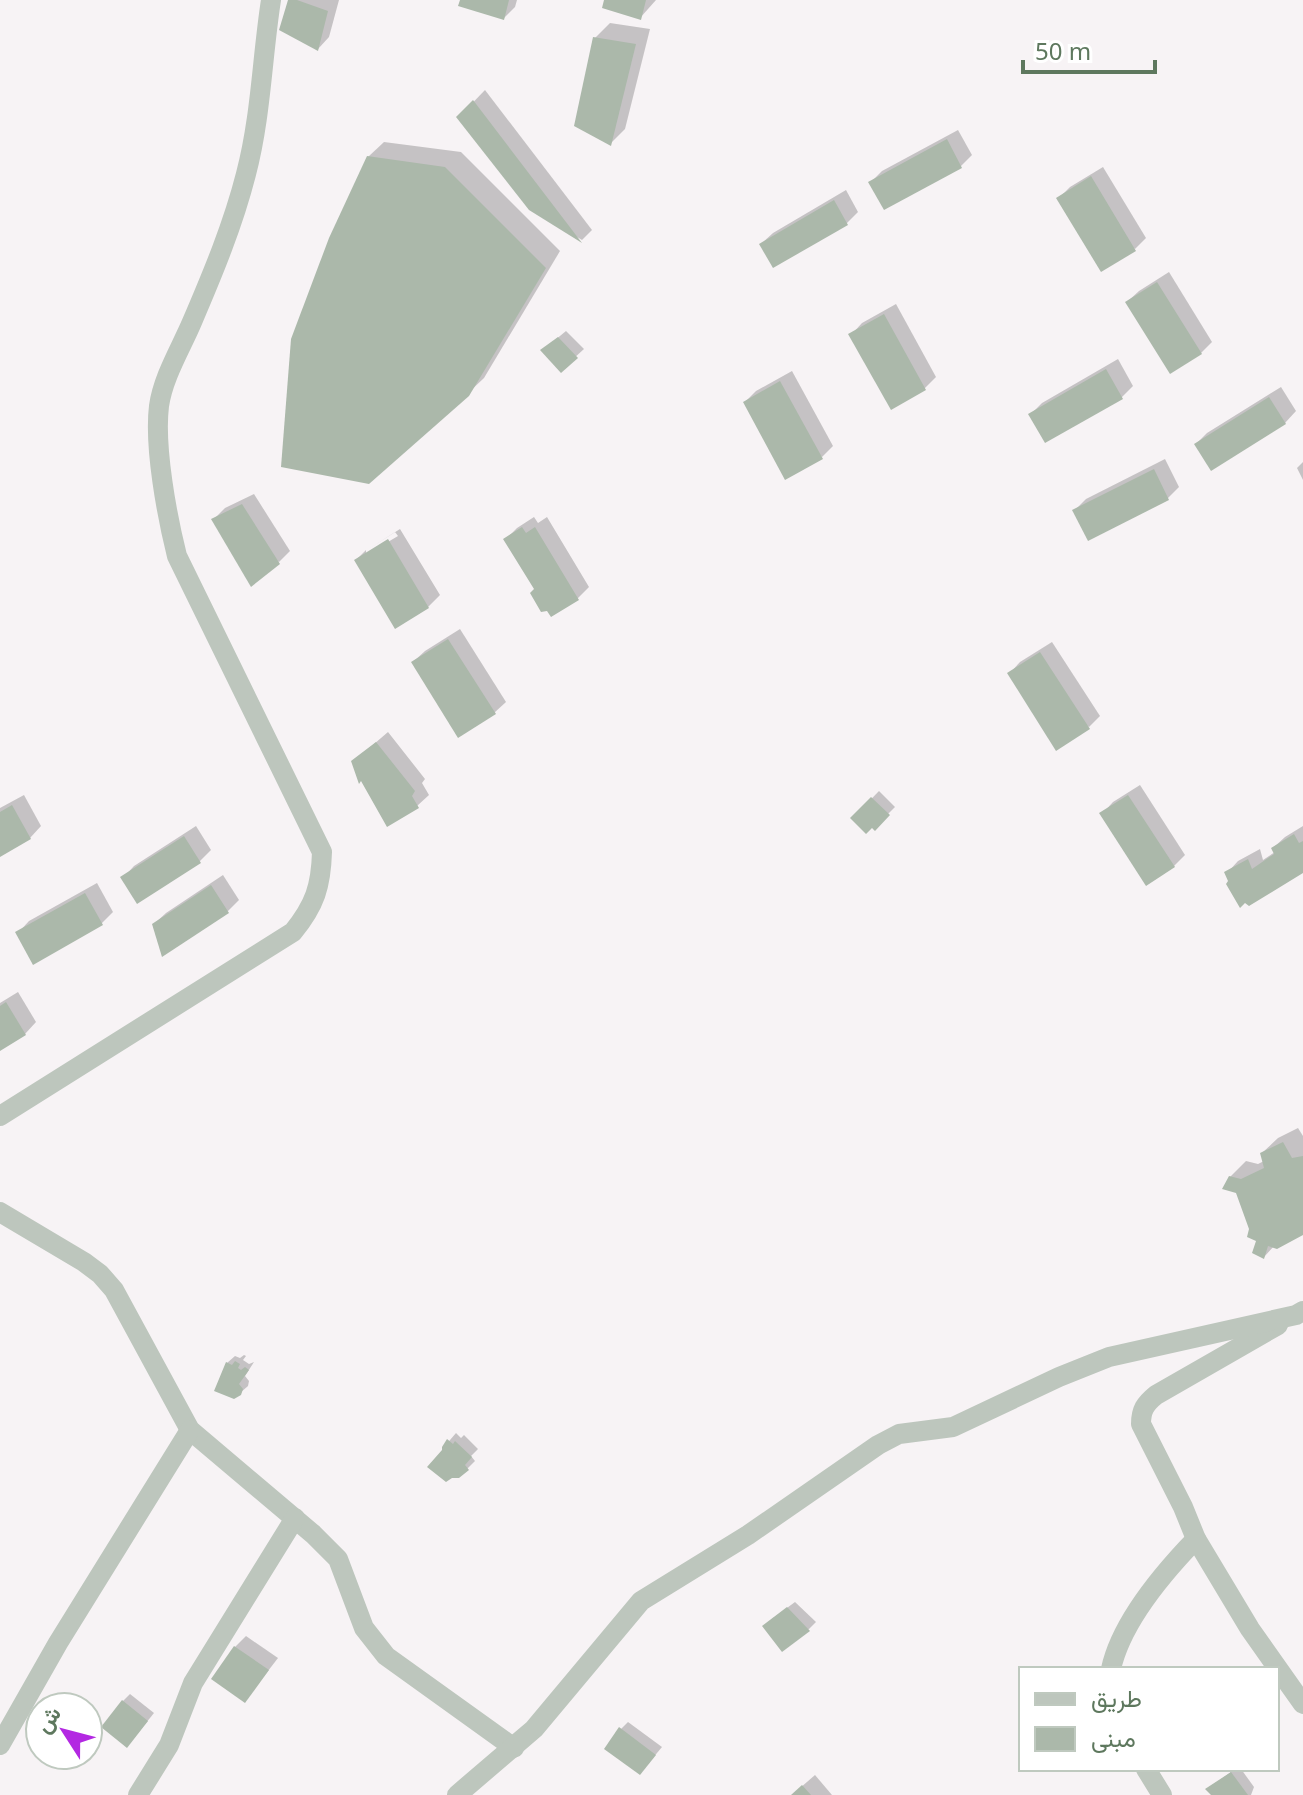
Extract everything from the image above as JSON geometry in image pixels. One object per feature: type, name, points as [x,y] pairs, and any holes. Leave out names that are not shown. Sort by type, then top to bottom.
[{"type":"street","points":[[0,1116],[293,932],[309,912],[321,880],[322,852],[177,556],[168,518],[159,436],[159,405],[227,241],[247,171],[262,84],[271,0]]},
{"type":"street","points":[[0,1212],[84,1262],[114,1290],[190,1430],[295,1518],[338,1559],[364,1628],[386,1656],[514,1748]]},
{"type":"street","points":[[1277,1667],[1250,1629],[1196,1539],[1183,1507],[1145,1435],[1141,1413],[1156,1395],[1299,1313]]},
{"type":"street","points":[[457,1795],[534,1729],[641,1601],[748,1535],[878,1445],[899,1434],[953,1427],[1109,1357],[1299,1313]]},
{"type":"street","points":[[0,1745],[58,1643],[190,1430]]},
{"type":"street","points":[[138,1795],[169,1745],[193,1683],[295,1518]]},
{"type":"street","points":[[1112,1667],[1135,1617],[1170,1565],[1196,1539]]},
{"type":"street","points":[[1279,1670],[1303,1704]]},
{"type":"street","points":[[1147,1771],[1162,1795]]},
{"type":"building","points":[[288,0],[328,11],[318,51],[279,30]]},
{"type":"building","points":[[460,0],[509,0],[504,20],[458,6]]},
{"type":"building","points":[[604,0],[646,0],[641,20],[602,8]]},
{"type":"building","points":[[593,37],[636,44],[611,146],[574,126]]},
{"type":"building","points":[[473,100],[582,243],[529,210],[456,117]]},
{"type":"building","points":[[947,139],[962,168],[884,210],[868,182]]},
{"type":"building","points":[[367,156],[445,167],[546,268],[469,396],[369,484],[281,467],[291,339],[329,238]]},
{"type":"building","points":[[1091,176],[1136,251],[1101,272],[1056,198]]},
{"type":"building","points":[[834,200],[848,225],[773,268],[759,244]]},
{"type":"building","points":[[1157,282],[1202,354],[1170,374],[1125,302]]},
{"type":"building","points":[[884,314],[926,390],[891,410],[848,334]]},
{"type":"building","points":[[558,337],[578,358],[561,373],[540,350]]},
{"type":"building","points":[[1106,369],[1123,399],[1045,443],[1028,414]]},
{"type":"building","points":[[780,381],[823,459],[785,480],[743,402]]},
{"type":"building","points":[[1269,397],[1286,424],[1211,471],[1194,444]]},
{"type":"building","points":[[1154,469],[1169,500],[1088,541],[1072,510]]},
{"type":"building","points":[[242,504],[280,564],[251,587],[211,519]]},
{"type":"building","points":[[522,527],[526,533],[535,527],[579,600],[551,617],[547,611],[541,612],[530,593],[534,589],[503,539]]},
{"type":"building","points":[[388,539],[429,608],[395,629],[354,560]]},
{"type":"building","points":[[448,639],[496,714],[458,738],[411,662]]},
{"type":"building","points":[[1040,652],[1090,729],[1056,751],[1007,673]]},
{"type":"building","points":[[376,742],[415,791],[412,796],[419,808],[387,827],[361,781],[359,784],[351,761]]},
{"type":"building","points":[[1128,795],[1175,867],[1146,886],[1099,813]]},
{"type":"building","points":[[871,797],[890,815],[875,831],[872,828],[866,834],[850,818]]},
{"type":"building","points":[[12,805],[31,839],[0,857],[0,812]]},
{"type":"building","points":[[1294,834],[1299,843],[1303,841],[1303,873],[1249,906],[1245,903],[1240,908],[1226,884],[1228,881],[1224,872],[1248,859],[1252,869],[1274,854],[1271,848]]},
{"type":"building","points":[[184,836],[201,863],[137,904],[120,877]]},
{"type":"building","points":[[211,885],[229,913],[162,957],[152,924]]},
{"type":"building","points":[[85,893],[103,925],[33,965],[15,932]]},
{"type":"building","points":[[6,1002],[26,1035],[0,1051],[0,1006]]},
{"type":"building","points":[[1283,1142],[1292,1158],[1303,1156],[1303,1235],[1277,1249],[1268,1246],[1264,1259],[1252,1253],[1256,1241],[1247,1237],[1249,1229],[1236,1193],[1222,1189],[1229,1176],[1241,1179],[1264,1168],[1260,1153]]},
{"type":"building","points":[[235,1361],[240,1364],[238,1368],[241,1370],[245,1367],[249,1370],[239,1384],[243,1389],[241,1395],[234,1399],[214,1391],[226,1362],[232,1365]]},
{"type":"building","points":[[447,1439],[453,1444],[455,1441],[472,1457],[465,1465],[469,1470],[459,1478],[446,1482],[427,1467]]},
{"type":"building","points":[[787,1607],[810,1631],[782,1652],[762,1626]]},
{"type":"building","points":[[234,1646],[269,1670],[245,1703],[211,1679]]},
{"type":"building","points":[[122,1700],[148,1721],[127,1748],[104,1729],[104,1723]]},
{"type":"building","points":[[619,1727],[656,1755],[640,1775],[604,1749]]},
{"type":"building","points":[[1231,1772],[1248,1795],[1211,1795],[1205,1789]]},
{"type":"building","points":[[802,1785],[811,1795],[791,1795]]}]
